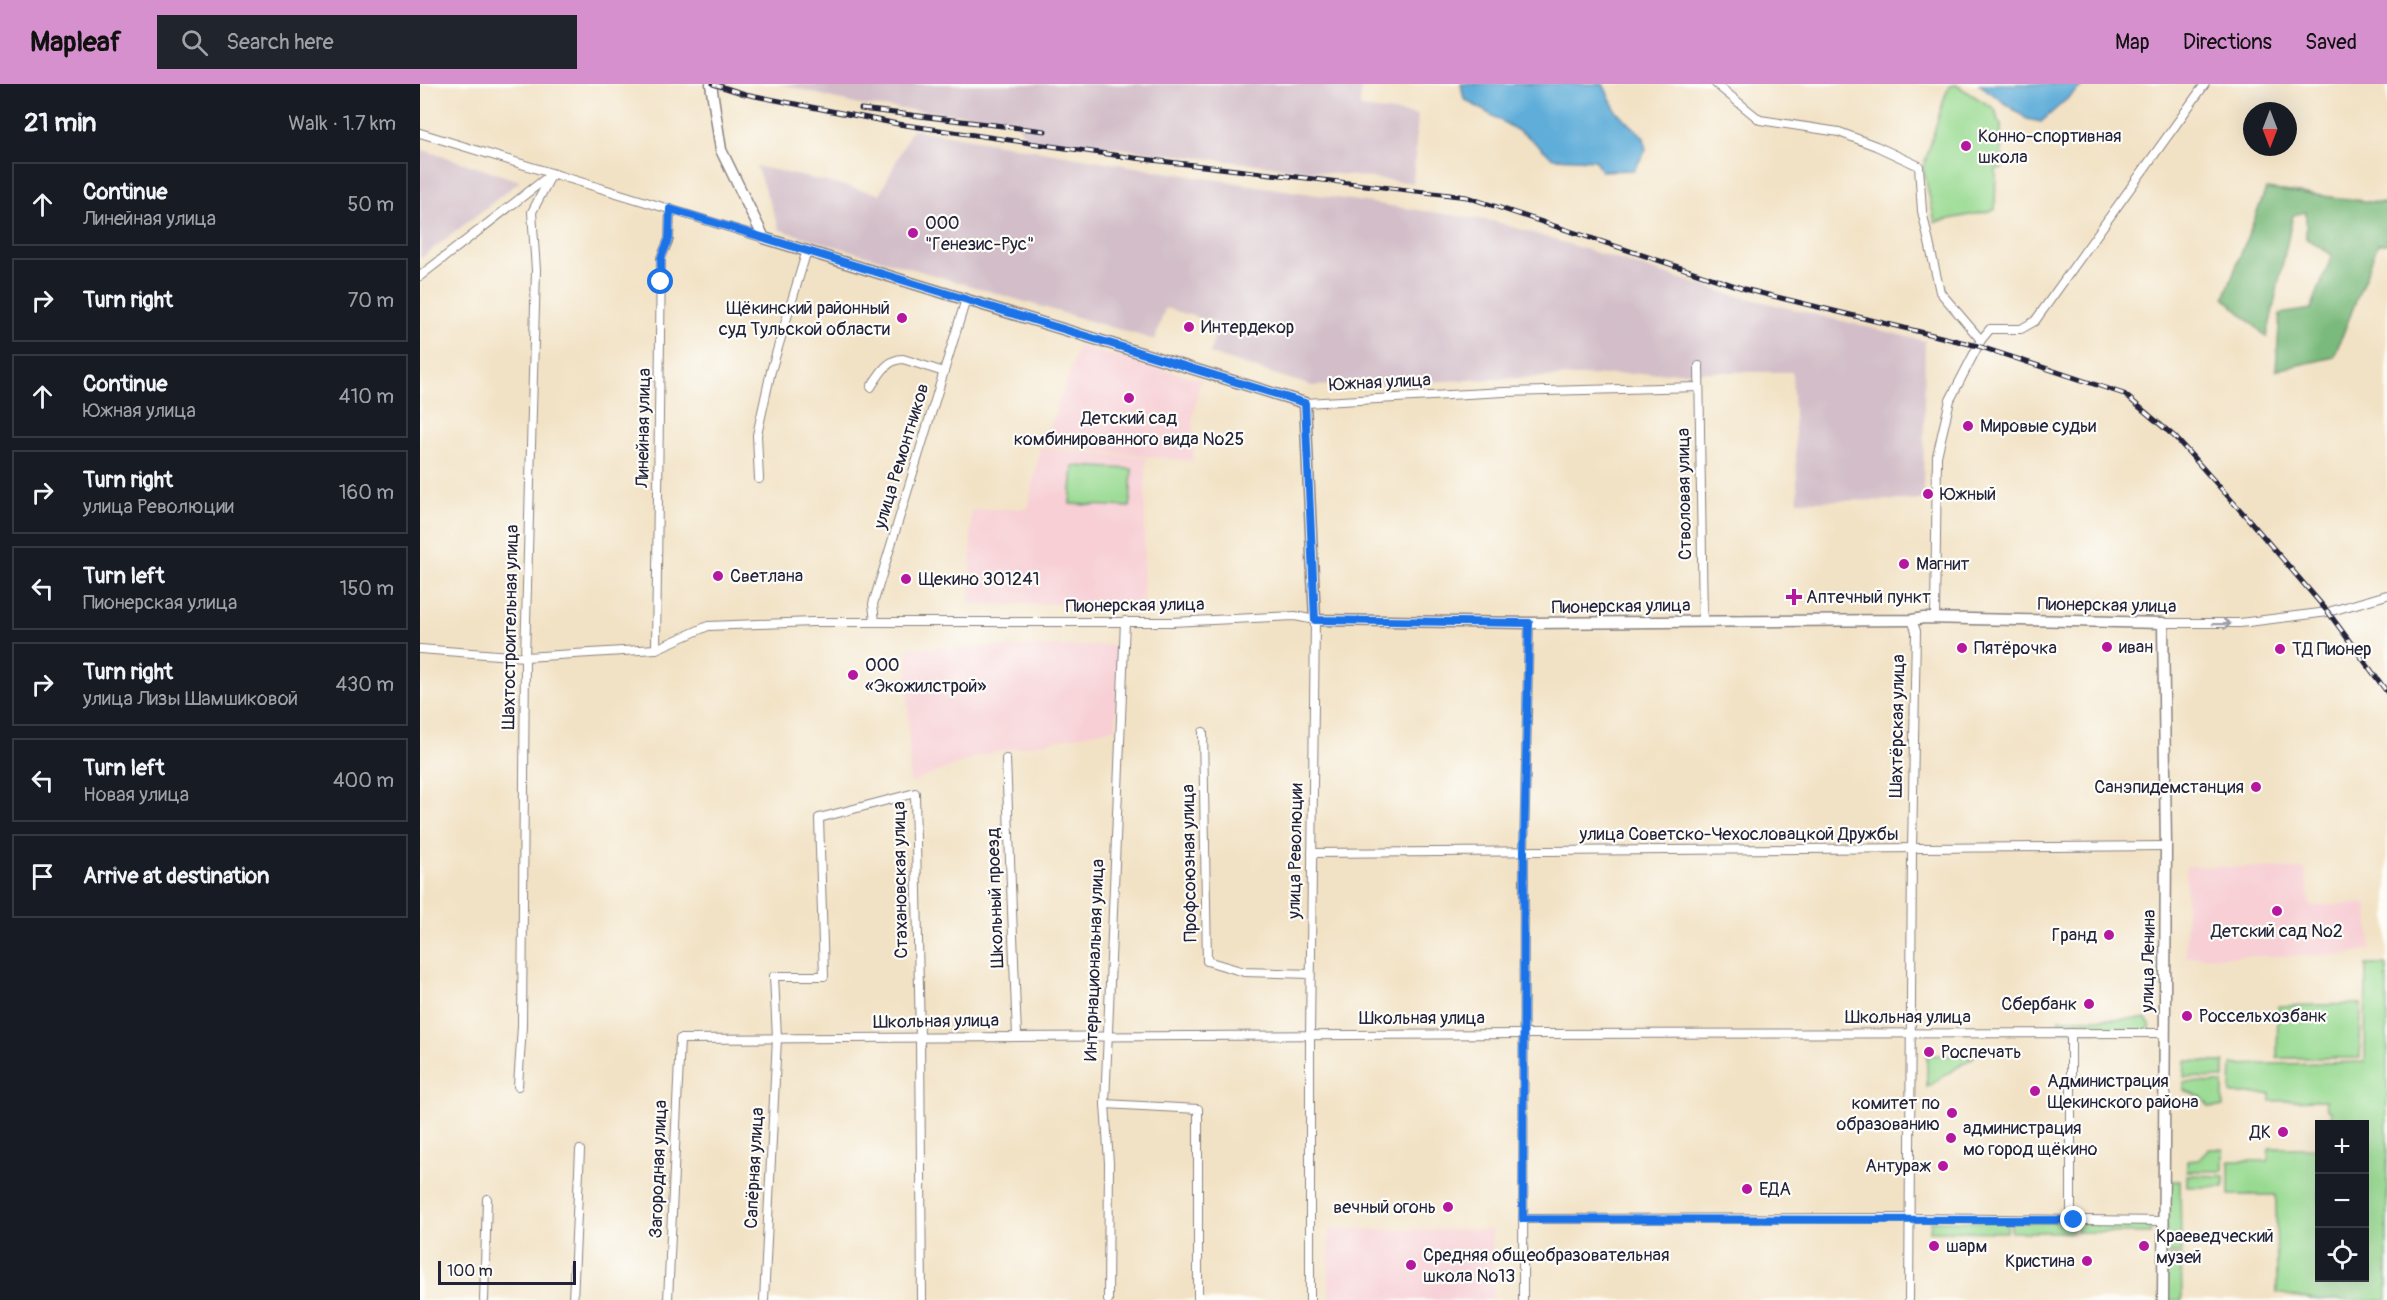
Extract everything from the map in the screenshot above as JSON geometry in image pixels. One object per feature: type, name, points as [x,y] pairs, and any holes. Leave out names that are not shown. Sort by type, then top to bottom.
[{"type":"street","points":[[711,84],[722,150],[764,238]]},
{"type":"street","points":[[1716,84],[1760,120],[1839,132],[1919,166],[1922,211],[1940,292],[1979,343]]},
{"type":"street","points":[[1935,618],[1937,456],[1950,400],[1979,343],[1990,329],[2020,329],[2035,321],[2205,84]]},
{"type":"street","points":[[420,133],[764,238]]},
{"type":"street","points":[[420,276],[552,174]]},
{"type":"street","name":"Шахтостроительная улица","points":[[518,1086],[522,1026],[525,657],[536,270],[532,212],[552,174]]},
{"type":"street","name":"Линейная улица","points":[[656,649],[661,258],[669,239],[670,209]]},
{"type":"street","name":"Южная улица","points":[[764,238],[1305,403],[1504,392],[1699,387]]},
{"type":"street","points":[[759,479],[757,435],[771,371],[807,250]]},
{"type":"street","name":"улица Ремонтников","points":[[876,622],[873,604],[966,299]]},
{"type":"street","points":[[871,387],[885,367],[896,359],[913,361],[944,372]]},
{"type":"street","name":"Стволовая улица","points":[[1699,366],[1703,621]]},
{"type":"street","name":"улица Революции","points":[[1305,403],[1315,620],[1310,974],[1310,1300]]},
{"type":"street","name":"Пионерская улица","points":[[656,649],[708,626],[876,622],[1172,622],[1295,616],[1315,620],[1529,623],[1935,618],[2163,623],[2251,622],[2328,612],[2387,595]]},
{"type":"street","name":"Шахтёрская улица","points":[[1909,1300],[1916,631],[1912,620]]},
{"type":"street","name":"Интернациональная улица","points":[[1108,1300],[1109,1163],[1105,1104],[1125,621]]},
{"type":"street","points":[[1523,1300],[1524,852],[1529,623]]},
{"type":"street","name":"улица Ленина","points":[[2163,623],[2166,846],[2163,1300]]},
{"type":"street","points":[[420,649],[525,657],[656,649]]},
{"type":"street","name":"Профсоюзная улица","points":[[1203,732],[1207,961],[1244,972],[1310,974]]},
{"type":"street","name":"Школьный проезд","points":[[1006,759],[1017,1036]]},
{"type":"street","name":"Стахановская улица","points":[[777,1038],[774,976],[824,976],[819,818],[915,793],[922,1300]]},
{"type":"street","name":"улица Советско-Чехословацкой Дружбы","points":[[1312,853],[1912,850],[2166,846]]},
{"type":"street","points":[[2071,1220],[2072,1033]]},
{"type":"street","name":"Школьная улица","points":[[680,1039],[2164,1033]]},
{"type":"street","name":"Сапёрная улица","points":[[764,1300],[777,1038]]},
{"type":"street","name":"Загородная улица","points":[[668,1300],[680,1039]]},
{"type":"street","points":[[1105,1104],[1198,1109],[1198,1300]]},
{"type":"street","points":[[573,1300],[580,1150]]},
{"type":"street","points":[[484,1300],[487,1199]]},
{"type":"street","points":[[1523,1219],[1909,1218],[2163,1221]]},
{"type":"shaded area","points":[[781,84],[1361,84],[1360,108],[1418,115],[1413,183],[1109,147],[1026,140],[1015,119],[858,105]]},
{"type":"shaded area","points":[[912,129],[1171,173],[1497,222],[1730,294],[1925,341],[1923,500],[1798,501],[1792,372],[1681,372],[1312,386],[1210,354],[1218,323],[1165,308],[1155,340],[780,230],[756,166],[880,194]]},
{"type":"shaded area","points":[[420,149],[520,181],[420,259]]},
{"type":"shaded area","name":"Детский сад комбинированного вида №25","points":[[1078,346],[1201,380],[1193,415],[1193,461],[1044,446]]},
{"type":"shaded area","points":[[1040,448],[1146,458],[1143,604],[970,604],[971,510],[1028,508]]},
{"type":"shaded area","points":[[1117,645],[1116,728],[982,755],[910,783],[907,648]]},
{"type":"shaded area","name":"Детский сад №2","points":[[2186,866],[2305,869],[2310,906],[2367,903],[2371,949],[2341,955],[2186,957]]},
{"type":"shaded area","name":"Средняя общеобразовательная школа №13","points":[[1329,1229],[1492,1230],[1493,1300],[1329,1300]]},
{"type":"green space","name":"Конно-спортивная школа","points":[[1956,85],[1995,109],[2001,124],[2002,169],[1996,169],[1995,210],[1935,222],[1923,168],[1945,96],[1950,86]]},
{"type":"green space","points":[[2266,189],[2387,204],[2387,244],[2378,244],[2334,357],[2276,370],[2280,314],[2311,309],[2332,255],[2306,238],[2306,212],[2293,215],[2267,337],[2224,298]]},
{"type":"green space","points":[[1073,466],[1132,469],[1130,507],[1070,504]]},
{"type":"green space","points":[[2366,965],[2387,965],[2387,1300],[2312,1300],[2277,1293],[2276,1195],[2229,1195],[2229,1161],[2268,1161],[2269,1148],[2315,1148],[2315,1282],[2369,1282],[2369,1120],[2331,1120],[2331,1111],[2327,1110],[2326,1100],[2270,1101],[2270,1094],[2231,1094],[2232,1065],[2365,1062]]},
{"type":"green space","points":[[2361,1004],[2360,1058],[2277,1058],[2278,1006]]},
{"type":"green space","points":[[2059,1019],[2146,1019],[2150,1024],[2150,1031],[2059,1031]]},
{"type":"green space","points":[[1927,1055],[1975,1056],[1927,1087]]},
{"type":"green space","points":[[2185,1061],[2224,1062],[2224,1078],[2184,1077]]},
{"type":"green space","points":[[2184,1082],[2223,1083],[2223,1107],[2209,1107],[2202,1097],[2184,1090]]},
{"type":"green space","points":[[2209,1149],[2223,1149],[2223,1171],[2187,1171],[2187,1161],[2198,1160]]},
{"type":"green space","points":[[2187,1175],[2224,1176],[2224,1187],[2187,1187]]},
{"type":"green space","points":[[2166,1181],[2180,1181],[2181,1253],[2166,1253]]},
{"type":"green space","points":[[1931,1221],[2007,1222],[2007,1232],[1930,1231]]},
{"type":"green space","points":[[2011,1222],[2072,1222],[2072,1232],[2011,1232]]},
{"type":"green space","points":[[2076,1222],[2151,1222],[2151,1233],[2076,1232]]},
{"type":"green space","points":[[2166,1256],[2181,1256],[2182,1300],[2166,1300]]},
{"type":"water","points":[[1461,84],[1603,84],[1616,111],[1644,137],[1646,150],[1634,170],[1601,171],[1595,160],[1553,158],[1527,136],[1464,99]]},
{"type":"water","points":[[1979,84],[2084,84],[2041,122],[2027,119]]},
{"type":"railway","points":[[713,84],[745,94],[898,124],[1135,158],[1467,197],[1748,290],[1978,346],[2124,394],[2175,437],[2250,521],[2328,612],[2387,692]]},
{"type":"railway","points":[[861,109],[1045,131]]},
{"type":"place","name":"Конно-спортивная школа","points":[[1966,146]]},
{"type":"place","name":"ООО \"Генезис-Рус\"","points":[[913,233]]},
{"type":"place","name":"Щёкинский районный суд Тульской области","points":[[902,318]]},
{"type":"place","name":"Интердекор","points":[[1189,327]]},
{"type":"place","name":"Детский сад комбинированного вида №25","points":[[1129,398]]},
{"type":"place","name":"Мировые судьи","points":[[1968,426]]},
{"type":"place","name":"Южный","points":[[1928,494]]},
{"type":"place","name":"Магнит","points":[[1904,564]]},
{"type":"place","name":"Светлана","points":[[718,576]]},
{"type":"place","name":"Щекино 301241","points":[[906,579]]},
{"type":"place","name":"Аптечный пункт","points":[[1794,597]]},
{"type":"place","name":"иван","points":[[2107,647]]},
{"type":"place","name":"Пятёрочка","points":[[1962,648]]},
{"type":"place","name":"ТД Пионер","points":[[2280,649]]},
{"type":"place","name":"ООО «Экожилстрой»","points":[[853,675]]},
{"type":"place","name":"Санэпидемстанция","points":[[2256,787]]},
{"type":"place","name":"Детский сад №2","points":[[2277,911]]},
{"type":"place","name":"Гранд","points":[[2109,935]]},
{"type":"place","name":"Сбербанк","points":[[2089,1004]]},
{"type":"place","name":"Россельхозбанк","points":[[2187,1016]]},
{"type":"place","name":"Роспечать","points":[[1929,1052]]},
{"type":"place","name":"Администрация Щекинского района","points":[[2035,1091]]},
{"type":"place","name":"комитет по образованию","points":[[1952,1113]]},
{"type":"place","name":"ДК","points":[[2283,1132]]},
{"type":"place","name":"администрация мо город щёкино","points":[[1951,1138]]},
{"type":"place","name":"Антураж","points":[[1943,1166]]},
{"type":"place","name":"ЕДА","points":[[1747,1189]]},
{"type":"place","name":"вечный огонь","points":[[1448,1207]]},
{"type":"place","name":"шарм","points":[[1934,1246]]},
{"type":"place","name":"Краеведческий музей","points":[[2144,1246]]},
{"type":"place","name":"Кристина","points":[[2087,1261]]},
{"type":"place","name":"Средняя общеобразовательная школа №13","points":[[1411,1265]]},
{"type":"route","points":[[661,282],[661,258],[669,239],[670,209],[1305,403],[1315,620],[1529,623],[1524,852],[1523,1219],[2074,1220]]}]
